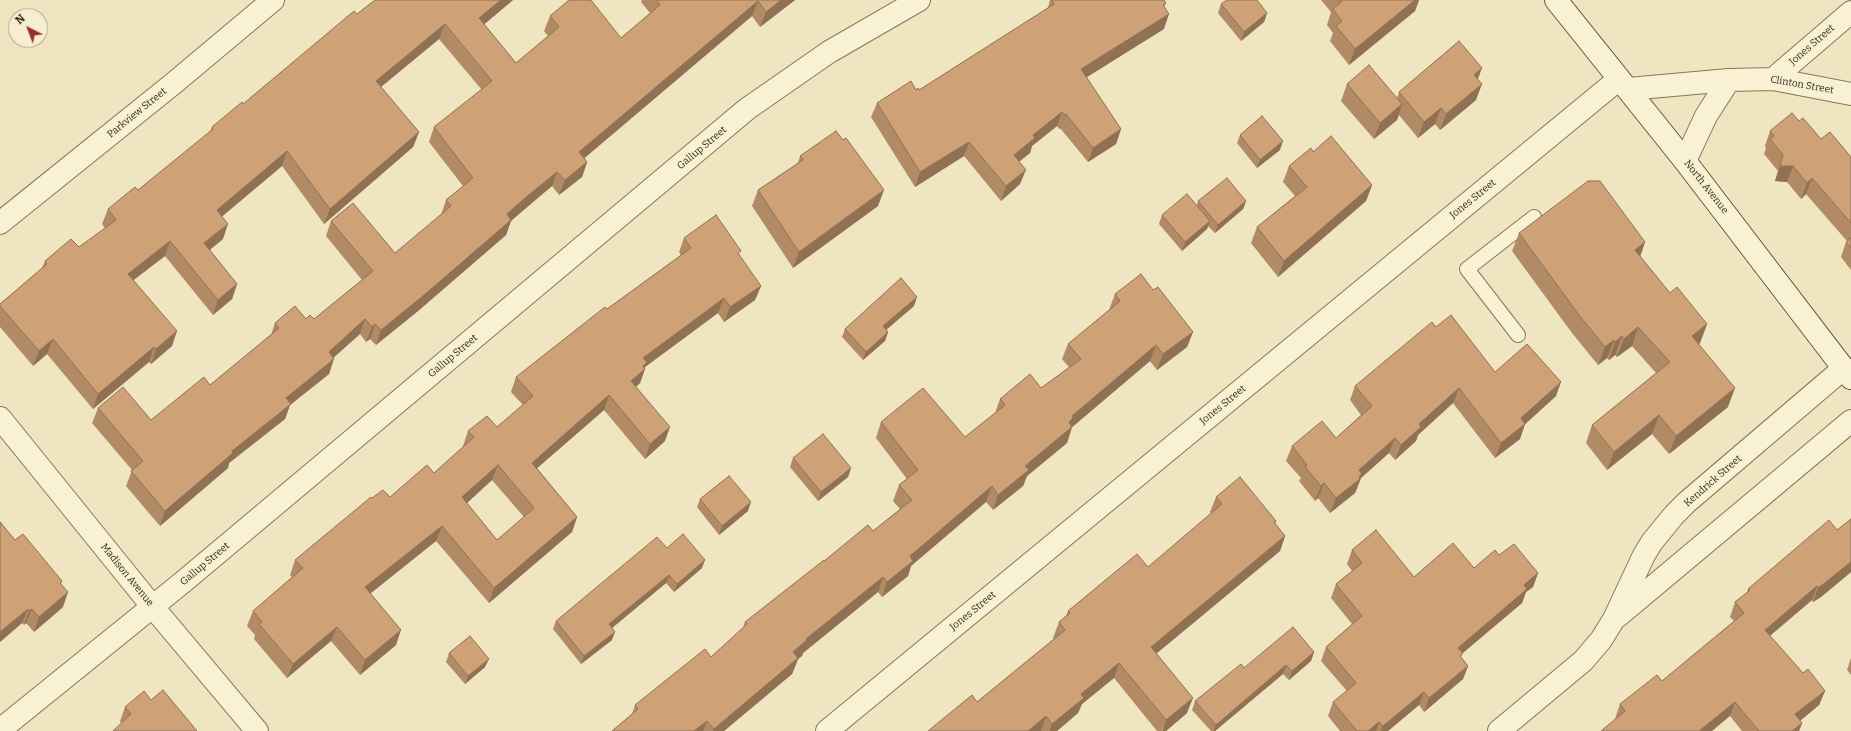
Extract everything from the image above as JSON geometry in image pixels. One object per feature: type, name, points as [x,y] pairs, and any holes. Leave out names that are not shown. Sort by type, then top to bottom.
[{"type":"street","name":"Parkview Street","points":[[0,223],[174,83],[273,0]]},
{"type":"street","name":"Gallup Street","points":[[0,730],[152,606],[747,109],[829,52],[919,0]]},
{"type":"street","name":"North Avenue","points":[[1556,0],[1685,161],[1847,373]]},
{"type":"street","name":"Jones Street","points":[[1773,79],[1851,12]]},
{"type":"street","name":"Clinton Street","points":[[1623,84],[1773,79],[1851,94]]},
{"type":"street","points":[[1685,161],[1706,116],[1729,80]]},
{"type":"street","name":"Jones Street","points":[[827,731],[1623,84]]},
{"type":"street","name":"Kendrick Street","points":[[1500,731],[1583,661],[1601,640],[1614,619],[1644,555],[1652,542],[1674,515],[1687,502],[1847,373]]},
{"type":"street","name":"Madison Avenue","points":[[0,418],[152,606],[257,731]]},
{"type":"street","name":"Kendrick Street","points":[[1614,619],[1851,420]]},
{"type":"lane","points":[[1518,335],[1467,269],[1534,217]]},
{"type":"building","points":[[375,0],[501,0],[479,18],[516,63],[559,27],[550,16],[569,0],[591,0],[621,38],[660,5],[657,0],[781,0],[766,12],[758,1],[579,152],[587,162],[565,180],[557,172],[525,198],[507,214],[511,220],[381,330],[375,324],[372,327],[365,319],[329,352],[334,359],[286,398],[291,404],[232,451],[233,453],[165,511],[131,471],[143,461],[98,408],[123,387],[151,420],[204,377],[210,385],[279,328],[275,323],[295,306],[306,319],[310,315],[314,319],[373,271],[331,221],[353,203],[395,253],[451,206],[446,200],[473,178],[434,127],[492,81],[445,24],[376,81],[419,132],[330,209],[287,151],[217,210],[228,224],[204,243],[237,284],[218,300],[170,241],[128,274],[177,331],[156,349],[154,347],[98,394],[53,339],[39,351],[0,306],[0,304],[47,264],[45,261],[71,239],[79,247],[116,220],[108,209],[135,187],[138,190],[213,129],[212,127],[242,102],[243,104],[354,11],[357,14]]},
{"type":"building","points":[[1052,0],[1164,0],[1166,3],[1163,5],[1169,14],[1081,69],[1121,129],[1093,148],[1066,114],[1065,115],[1062,112],[1033,135],[1035,138],[1014,155],[1026,170],[1006,186],[969,142],[920,172],[877,103],[911,81],[916,90],[918,88],[919,90],[1054,4]]},
{"type":"building","points":[[1227,0],[1257,0],[1267,13],[1244,32],[1221,4]]},
{"type":"building","points":[[1340,0],[1415,0],[1355,49],[1336,26],[1342,21],[1333,9],[1341,2]]},
{"type":"building","points":[[1459,41],[1482,68],[1474,75],[1482,84],[1446,114],[1441,108],[1424,122],[1399,92]]},
{"type":"building","points":[[1369,65],[1402,104],[1380,123],[1347,84]]},
{"type":"building","points":[[1792,113],[1799,121],[1803,118],[1821,139],[1830,132],[1851,157],[1851,223],[1812,178],[1807,183],[1793,166],[1780,166],[1783,155],[1770,139],[1774,136],[1770,131]]},
{"type":"building","points":[[1262,116],[1283,141],[1260,160],[1240,135]]},
{"type":"building","points":[[836,131],[843,140],[846,138],[884,190],[799,252],[758,190],[803,160],[800,156]]},
{"type":"building","points":[[1331,136],[1372,185],[1284,261],[1257,227],[1307,187],[1289,166],[1311,148],[1313,152]]},
{"type":"building","points":[[1227,178],[1246,201],[1218,225],[1198,201]]},
{"type":"building","points":[[1588,181],[1600,181],[1645,242],[1635,250],[1670,293],[1677,287],[1707,324],[1692,336],[1735,388],[1676,436],[1659,415],[1614,452],[1592,425],[1670,362],[1638,327],[1624,339],[1622,336],[1615,342],[1614,340],[1605,347],[1579,315],[1519,233]]},
{"type":"building","points":[[1187,194],[1210,221],[1185,242],[1162,215]]},
{"type":"building","points":[[716,215],[741,251],[738,253],[761,286],[730,307],[724,298],[643,358],[647,362],[643,366],[645,369],[631,381],[670,427],[650,444],[609,395],[532,463],[577,517],[494,588],[442,526],[365,587],[401,630],[365,660],[337,627],[293,664],[259,624],[262,622],[253,611],[303,568],[295,560],[371,497],[372,498],[383,490],[390,497],[427,465],[434,473],[474,437],[468,431],[487,416],[497,427],[533,396],[516,377],[605,307],[607,309],[691,248],[684,238]],"holes":[[[498,465],[534,508],[497,540],[462,497]]]},
{"type":"building","points":[[1851,238],[1851,248],[1846,242]]},
{"type":"building","points":[[1141,274],[1153,290],[1158,287],[1193,332],[1163,354],[1156,345],[1072,416],[1073,418],[1069,422],[1072,427],[1025,466],[1029,470],[998,495],[992,486],[910,556],[913,561],[887,582],[883,577],[806,639],[807,640],[793,652],[798,658],[714,729],[707,721],[694,731],[612,731],[638,709],[635,705],[705,649],[711,657],[747,624],[745,622],[868,525],[873,531],[912,500],[899,485],[918,470],[881,422],[923,388],[965,437],[1005,405],[1000,399],[1030,374],[1041,388],[1081,359],[1068,344],[1120,301],[1115,294]]},
{"type":"building","points":[[901,278],[917,297],[883,326],[888,332],[866,352],[845,329]]},
{"type":"building","points":[[1451,315],[1495,372],[1527,344],[1561,382],[1521,418],[1525,424],[1501,443],[1459,388],[1419,424],[1421,427],[1401,445],[1395,438],[1359,470],[1362,474],[1359,477],[1360,479],[1336,498],[1324,483],[1321,486],[1305,467],[1307,465],[1292,446],[1322,421],[1336,438],[1372,406],[1355,386],[1432,322],[1436,327]]},
{"type":"building","points":[[823,434],[851,468],[821,492],[793,458]]},
{"type":"building","points":[[729,476],[751,502],[722,526],[700,499]]},
{"type":"building","points":[[1240,477],[1276,521],[1274,522],[1285,536],[1151,647],[1193,698],[1166,720],[1119,663],[1081,694],[1084,698],[1052,724],[1046,716],[1028,731],[928,731],[972,695],[977,702],[1065,630],[1059,622],[1070,613],[1068,611],[1137,554],[1148,567],[1222,504],[1216,497]]},
{"type":"building","points":[[1851,519],[1851,562],[1818,588],[1817,586],[1765,630],[1803,673],[1808,669],[1825,691],[1795,714],[1802,723],[1792,731],[1759,731],[1735,702],[1699,731],[1601,731],[1625,711],[1620,704],[1657,675],[1662,681],[1744,613],[1735,602],[1750,590],[1748,589],[1829,520],[1837,530]]},
{"type":"building","points":[[0,522],[15,540],[23,534],[62,581],[60,583],[68,592],[39,617],[32,609],[29,611],[28,609],[0,632]]},
{"type":"building","points":[[1376,530],[1414,577],[1453,543],[1474,568],[1495,550],[1499,555],[1514,544],[1538,573],[1524,585],[1527,589],[1458,648],[1463,653],[1460,656],[1468,666],[1429,698],[1424,692],[1383,726],[1379,722],[1368,731],[1357,731],[1333,702],[1356,683],[1326,647],[1362,616],[1336,584],[1362,563],[1352,550]]},
{"type":"building","points":[[683,534],[705,560],[677,584],[669,575],[609,624],[615,632],[584,656],[556,621],[657,537],[667,548]]},
{"type":"building","points":[[1293,627],[1314,652],[1292,671],[1286,665],[1216,725],[1195,701],[1241,664],[1244,668]]},
{"type":"building","points":[[470,636],[489,659],[468,676],[449,653]]},
{"type":"building","points":[[163,690],[197,731],[113,731],[131,714],[125,707],[144,691],[151,700]]}]
